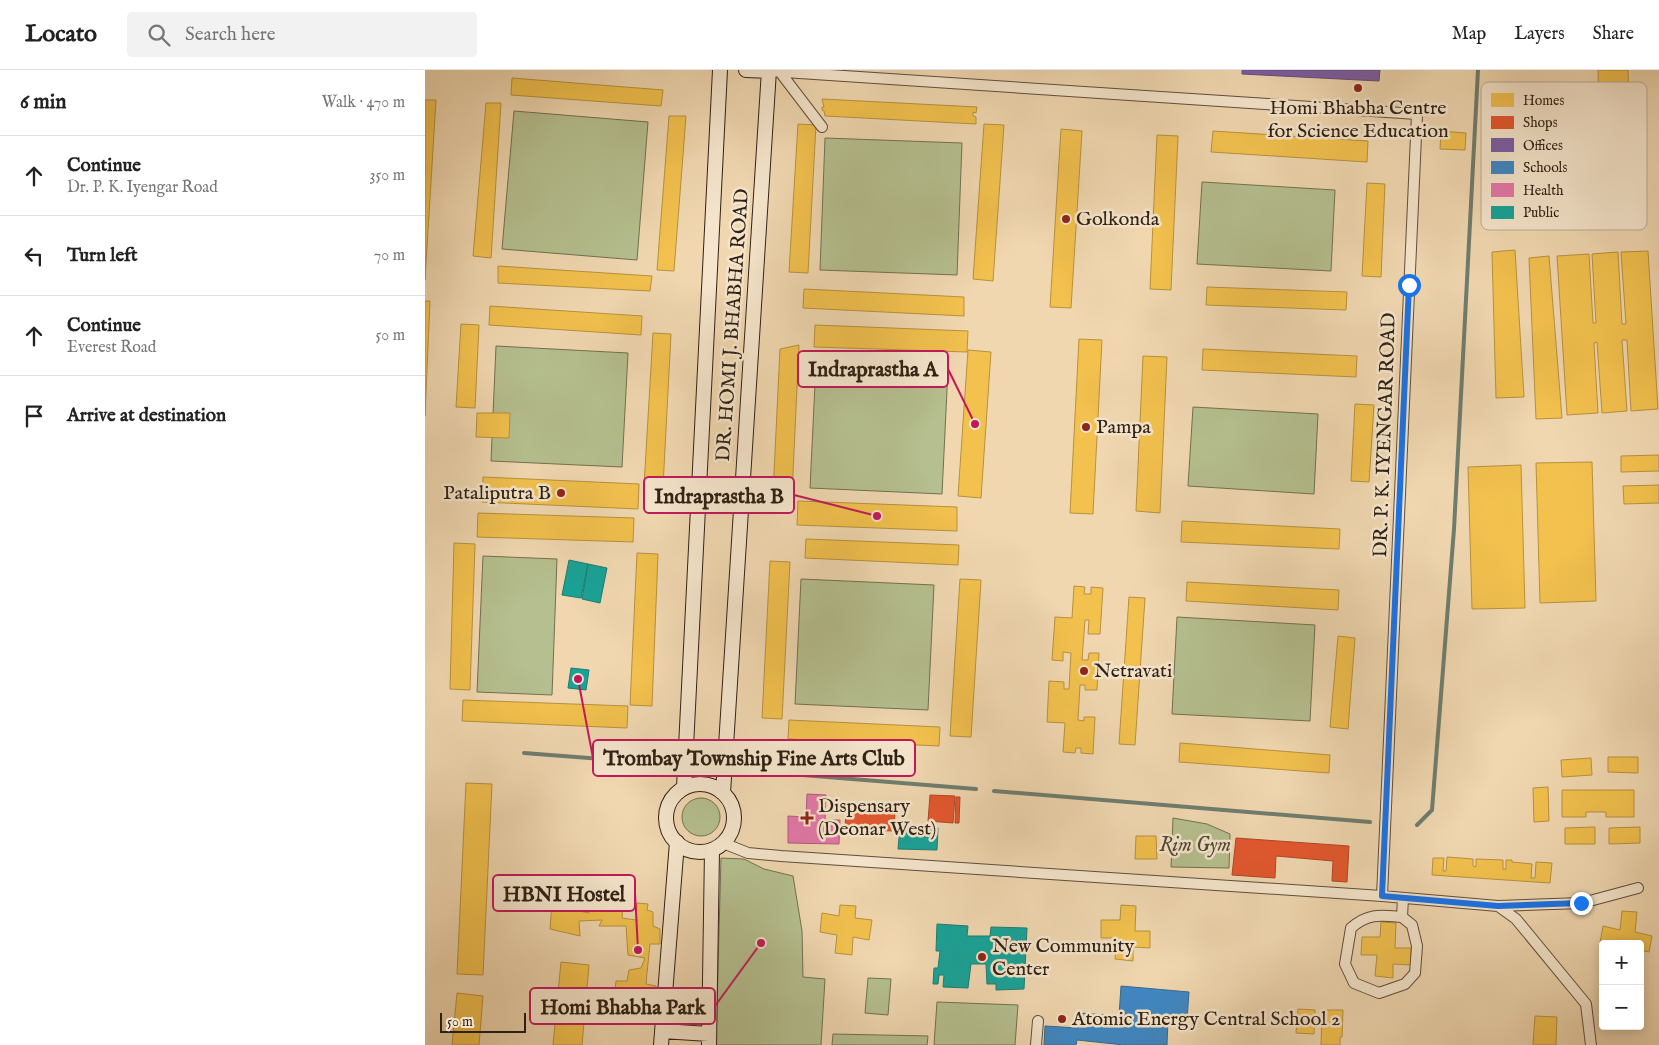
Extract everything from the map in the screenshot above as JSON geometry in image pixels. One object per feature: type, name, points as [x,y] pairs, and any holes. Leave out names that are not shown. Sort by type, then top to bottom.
[{"type":"street","name":"DR. HOMI J. BHABHA ROAD","points":[[684,787],[720,70]]},
{"type":"street","points":[[746,70],[772,71],[822,127]]},
{"type":"street","name":"DR. HOMI J. BHABHA ROAD","points":[[723,793],[772,71]]},
{"type":"street","name":"DR. P. K. IYENGAR ROAD","points":[[772,71],[1417,114],[1382,896]]},
{"type":"street","points":[[706,784],[715,787],[730,801],[734,812],[731,834],[717,846],[700,852],[688,849],[677,842],[670,833],[667,811],[671,800],[684,787],[706,784]]},
{"type":"street","points":[[677,842],[661,1038],[709,1040],[717,846]]},
{"type":"street","points":[[717,846],[748,853],[781,856],[1382,896],[1498,906],[1581,903],[1638,888]]},
{"type":"street","points":[[1402,917],[1403,898]]},
{"type":"street","points":[[1498,906],[1517,920],[1585,1004],[1591,1045]]},
{"type":"street","points":[[1375,915],[1402,917],[1412,925],[1417,946],[1415,973],[1405,984],[1379,992],[1354,982],[1345,964],[1351,928],[1360,920],[1375,915]]},
{"type":"street","points":[[1036,1045],[1038,1022]]},
{"type":"green space","points":[[514,111],[648,122],[637,260],[502,249]]},
{"type":"green space","points":[[825,138],[962,143],[957,275],[820,270]]},
{"type":"green space","points":[[1202,182],[1335,190],[1331,271],[1197,264]]},
{"type":"green space","points":[[496,346],[628,353],[622,467],[491,461]]},
{"type":"green space","points":[[816,363],[948,369],[942,494],[810,488]]},
{"type":"green space","points":[[1193,407],[1318,414],[1314,494],[1188,486]]},
{"type":"green space","points":[[483,556],[557,559],[552,695],[477,692]]},
{"type":"green space","points":[[801,579],[934,585],[928,710],[795,704]]},
{"type":"green space","points":[[1177,617],[1315,625],[1310,721],[1172,714]]},
{"type":"green space","points":[[701,798],[715,803],[720,817],[715,831],[701,836],[687,831],[682,817],[687,803]]},
{"type":"green space","name":"Rim Gym","points":[[1173,818],[1207,824],[1230,834],[1229,868],[1171,867]]},
{"type":"green space","points":[[721,858],[744,859],[764,869],[793,876],[802,931],[803,977],[825,979],[821,1045],[716,1045]]},
{"type":"green space","points":[[868,978],[891,979],[888,1015],[865,1013]]},
{"type":"green space","points":[[937,1002],[1018,1005],[1015,1045],[934,1045]]},
{"type":"green space","points":[[833,1034],[928,1036],[927,1045],[832,1045]]},
{"type":"building: Homes","points":[[1598,70],[1628,70],[1628,82],[1598,82]]},
{"type":"building: Homes","points":[[512,78],[663,90],[661,106],[511,95]]},
{"type":"building: Homes","points":[[822,99],[977,107],[976,113],[973,112],[973,116],[976,117],[976,124],[825,116],[822,110],[822,107],[824,107]]},
{"type":"building: Homes","points":[[425,100],[436,100],[425,280]]},
{"type":"building: Homes","points":[[486,103],[501,103],[491,258],[473,256]]},
{"type":"building: Homes","points":[[669,116],[686,116],[674,271],[657,270]]},
{"type":"building: Homes","points":[[798,124],[816,125],[808,273],[789,272]]},
{"type":"building: Homes","points":[[984,124],[1004,125],[993,281],[973,279]]},
{"type":"building: Homes","name":"Golkonda","points":[[1061,129],[1082,131],[1071,308],[1050,307]]},
{"type":"building: Homes","points":[[1213,131],[1368,141],[1367,162],[1211,152]]},
{"type":"building: Homes","points":[[1441,131],[1466,133],[1465,150],[1440,149]]},
{"type":"building: Homes","points":[[1157,135],[1178,136],[1171,290],[1150,289]]},
{"type":"building: Homes","points":[[1367,183],[1385,184],[1381,277],[1362,276]]},
{"type":"building: Homes","points":[[1515,250],[1524,397],[1496,398],[1492,252]]},
{"type":"building: Homes","points":[[1648,251],[1658,409],[1631,411],[1627,340],[1622,340],[1627,411],[1602,413],[1597,342],[1594,343],[1598,413],[1567,415],[1557,256],[1589,254],[1593,323],[1596,323],[1592,254],[1618,252],[1622,324],[1626,324],[1621,252]]},
{"type":"building: Homes","points":[[1549,256],[1562,418],[1536,419],[1529,258]]},
{"type":"building: Homes","points":[[498,266],[652,276],[650,291],[498,283]]},
{"type":"building: Homes","points":[[1207,287],[1347,292],[1346,310],[1206,305]]},
{"type":"building: Homes","points":[[804,289],[964,297],[964,316],[803,308]]},
{"type":"building: Homes","points":[[425,301],[430,301],[425,416]]},
{"type":"building: Homes","points":[[490,306],[642,316],[641,335],[489,325]]},
{"type":"building: Homes","points":[[461,324],[479,325],[475,408],[456,407]]},
{"type":"building: Homes","points":[[815,325],[968,331],[967,352],[814,347]]},
{"type":"building: Homes","points":[[653,333],[671,334],[663,487],[644,486]]},
{"type":"building: Homes","name":"Pampa","points":[[1079,339],[1102,340],[1093,514],[1070,513]]},
{"type":"building: Homes","points":[[799,345],[792,494],[773,494],[780,349]]},
{"type":"building: Homes","points":[[1203,349],[1357,356],[1356,377],[1202,370]]},
{"type":"building: Homes","points":[[968,350],[991,352],[981,498],[958,496]]},
{"type":"building: Homes","points":[[1143,356],[1167,357],[1160,513],[1136,511]]},
{"type":"building: Homes","points":[[1355,404],[1374,405],[1369,482],[1351,481]]},
{"type":"building: Homes","points":[[477,413],[510,413],[509,438],[476,437]]},
{"type":"building: Homes","points":[[1659,455],[1659,471],[1621,472],[1621,456]]},
{"type":"building: Homes","points":[[1592,462],[1596,601],[1540,603],[1536,463]]},
{"type":"building: Homes","points":[[1521,465],[1525,608],[1472,609],[1468,467]]},
{"type":"building: Homes","name":"Pataliputra B","points":[[483,477],[639,484],[638,509],[482,502]]},
{"type":"building: Homes","points":[[1659,485],[1659,503],[1624,504],[1623,486]]},
{"type":"building: Homes","points":[[798,501],[957,507],[957,531],[797,525]]},
{"type":"building: Homes","points":[[478,513],[634,518],[633,542],[477,537]]},
{"type":"building: Homes","points":[[1182,521],[1340,529],[1339,549],[1181,542]]},
{"type":"building: Homes","points":[[806,539],[959,545],[958,565],[805,558]]},
{"type":"building: Homes","points":[[454,543],[475,544],[470,690],[450,689]]},
{"type":"building: Homes","points":[[637,553],[658,554],[652,706],[630,705]]},
{"type":"building: Homes","points":[[770,561],[790,562],[782,719],[762,718]]},
{"type":"building: Homes","points":[[960,579],[981,580],[971,737],[950,736]]},
{"type":"building: Homes","points":[[1187,582],[1339,590],[1338,610],[1186,601]]},
{"type":"building: Homes","name":"Netravati","points":[[1074,586],[1085,587],[1084,594],[1091,594],[1091,587],[1103,588],[1100,634],[1088,634],[1089,620],[1085,620],[1082,660],[1088,660],[1089,653],[1099,653],[1097,690],[1085,690],[1085,685],[1080,685],[1078,720],[1084,721],[1084,717],[1095,717],[1093,754],[1081,753],[1081,748],[1076,748],[1075,753],[1063,752],[1065,723],[1047,722],[1049,681],[1064,682],[1064,689],[1069,689],[1071,653],[1063,652],[1063,661],[1052,660],[1055,617],[1072,618]]},
{"type":"building: Homes","points":[[1129,597],[1145,598],[1135,745],[1119,744]]},
{"type":"building: Homes","points":[[1338,636],[1355,638],[1348,729],[1330,727]]},
{"type":"building: Homes","points":[[463,700],[628,706],[627,728],[462,721]]},
{"type":"building: Homes","points":[[789,720],[940,727],[939,746],[788,739]]},
{"type":"building: Homes","points":[[1180,743],[1330,755],[1329,773],[1179,762]]},
{"type":"building: Homes","points":[[1608,757],[1638,757],[1638,773],[1608,772]]},
{"type":"building: Homes","points":[[1591,758],[1592,775],[1562,777],[1561,760]]},
{"type":"building: Homes","points":[[466,783],[492,784],[483,975],[457,974]]},
{"type":"building: Homes","points":[[1548,787],[1549,821],[1534,822],[1533,788]]},
{"type":"building: Homes","points":[[1562,790],[1634,790],[1634,817],[1606,817],[1606,812],[1586,812],[1586,817],[1562,817]]},
{"type":"building: Homes","points":[[1595,827],[1595,844],[1565,844],[1565,828]]},
{"type":"building: Homes","points":[[1640,827],[1640,843],[1609,844],[1609,828]]},
{"type":"building: Homes","points":[[1136,836],[1156,836],[1157,859],[1135,859]]},
{"type":"building: Homes","points":[[1447,857],[1473,859],[1473,866],[1476,867],[1476,859],[1503,860],[1503,869],[1506,869],[1506,860],[1532,864],[1531,878],[1535,878],[1536,862],[1552,863],[1550,883],[1432,875],[1433,858],[1444,858],[1443,871],[1446,871]]},
{"type":"building: Homes","points":[[553,889],[575,891],[574,910],[589,913],[590,904],[609,906],[615,899],[623,900],[622,918],[636,920],[637,903],[648,904],[647,910],[653,912],[653,926],[660,929],[660,944],[650,944],[646,984],[656,986],[656,1004],[641,1004],[638,992],[628,992],[627,1002],[614,999],[616,981],[627,981],[629,970],[641,968],[645,958],[628,955],[626,926],[599,926],[602,920],[579,921],[580,936],[550,929]]},
{"type":"building: Homes","points":[[840,905],[856,906],[855,918],[872,920],[869,940],[853,937],[852,955],[835,953],[837,935],[820,932],[822,913],[839,916]]},
{"type":"building: Homes","points":[[1121,905],[1136,906],[1135,931],[1150,931],[1150,948],[1133,947],[1133,961],[1115,959],[1117,938],[1101,938],[1101,920],[1120,920]]},
{"type":"building: Homes","points":[[1622,911],[1637,912],[1635,932],[1652,936],[1649,952],[1644,951],[1644,940],[1601,940],[1603,926],[1620,930]]},
{"type":"building: Homes","points":[[1381,922],[1396,923],[1395,948],[1411,948],[1411,965],[1393,964],[1393,978],[1375,976],[1377,955],[1361,955],[1362,937],[1380,937]]},
{"type":"building: Homes","points":[[561,962],[589,965],[582,1045],[553,1045]]},
{"type":"building: Homes","points":[[457,993],[483,996],[479,1045],[452,1045]]},
{"type":"building: Homes","points":[[1298,1009],[1315,1010],[1314,1034],[1296,1033]]},
{"type":"building: Homes","points":[[1322,1010],[1343,1010],[1340,1045],[1321,1045]]},
{"type":"building: Homes","points":[[1535,1016],[1557,1017],[1556,1045],[1533,1045]]},
{"type":"building: Shops","points":[[930,795],[955,796],[953,823],[928,821]]},
{"type":"building: Shops","points":[[956,797],[960,797],[959,823],[955,823]]},
{"type":"building: Shops","points":[[846,810],[895,812],[894,831],[845,829]]},
{"type":"building: Shops","points":[[1236,838],[1349,846],[1347,882],[1332,881],[1333,861],[1276,856],[1275,878],[1232,875]]},
{"type":"building: Offices","points":[[1242,70],[1380,70],[1379,81],[1242,74]]},
{"type":"building: Schools","points":[[1121,986],[1189,992],[1187,1020],[1168,1019],[1167,1045],[1124,1045],[1077,1040],[1076,1045],[1044,1045],[1045,1026],[1078,1028],[1080,1013],[1119,1016]]},
{"type":"building: Health","name":"Dispensary (Deonar West)","points":[[807,794],[826,795],[825,820],[840,820],[839,844],[788,843],[788,816],[806,817]]},
{"type":"building: Public","points":[[569,560],[588,564],[581,598],[562,595]]},
{"type":"building: Public","points":[[588,564],[607,568],[600,603],[582,599]]},
{"type":"building: Public","points":[[571,668],[589,670],[586,690],[568,688]]},
{"type":"building: Public","points":[[900,827],[938,828],[937,850],[898,849]]},
{"type":"building: Public","name":"New Community Center","points":[[937,924],[968,926],[967,936],[990,936],[991,927],[1027,928],[1024,989],[996,990],[996,984],[987,984],[986,964],[971,964],[968,988],[943,987],[944,975],[939,975],[938,984],[933,984],[934,968],[938,968],[940,951],[936,951]]},
{"type":"waterway","points":[[1417,825],[1432,810],[1454,529],[1478,70]]},
{"type":"waterway","points":[[524,753],[667,764]]},
{"type":"waterway","points":[[740,770],[976,789]]},
{"type":"waterway","points":[[994,791],[1370,822]]},
{"type":"place","name":"Homi Bhabha Centre for Science Education","points":[[1358,88]]},
{"type":"place","name":"Golkonda","points":[[1066,219]]},
{"type":"place","name":"Indraprastha A","points":[[975,424]]},
{"type":"place","name":"Pampa","points":[[1086,427]]},
{"type":"place","name":"Pataliputra B","points":[[561,493]]},
{"type":"place","name":"Indraprastha B","points":[[877,516]]},
{"type":"place","name":"Netravati","points":[[1084,671]]},
{"type":"place","name":"Trombay Township Fine Arts Club","points":[[578,679]]},
{"type":"place","name":"Dispensary (Deonar West)","points":[[807,818]]},
{"type":"place","name":"Homi Bhabha Park","points":[[761,943]]},
{"type":"place","name":"HBNI Hostel","points":[[638,950]]},
{"type":"place","name":"New Community Center","points":[[982,957]]},
{"type":"place","name":"Atomic Energy Central School 2","points":[[1062,1019]]},
{"type":"route","points":[[1409,285],[1382,896],[1498,906],[1581,903]]}]
